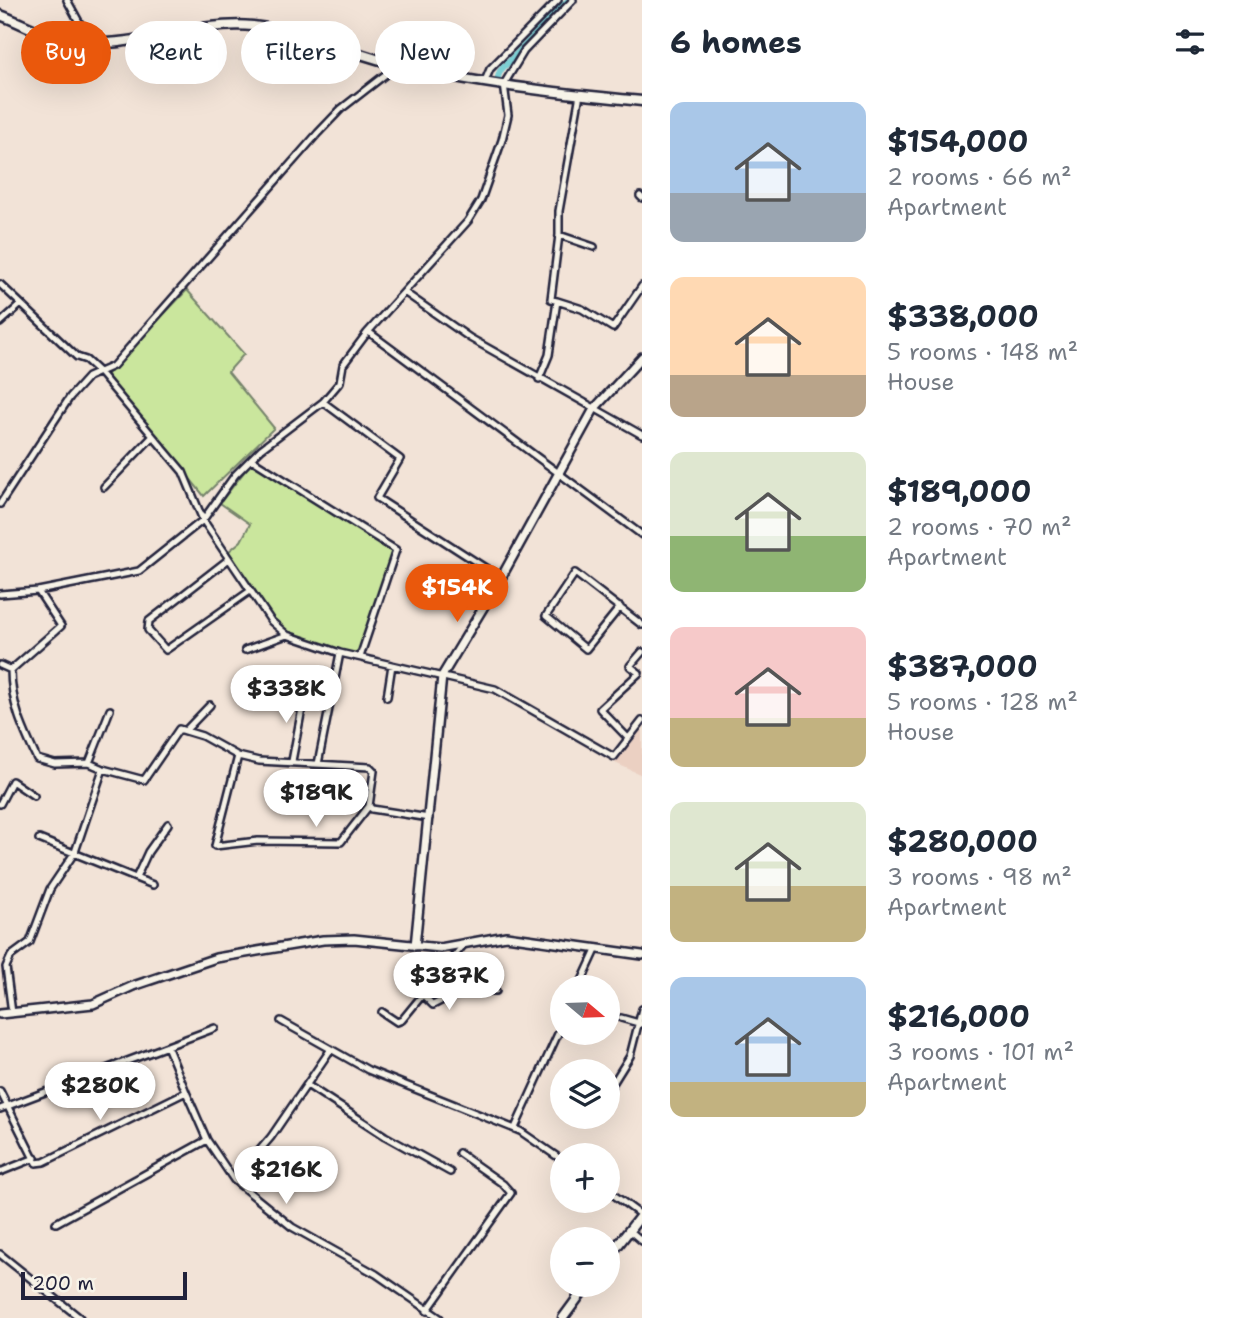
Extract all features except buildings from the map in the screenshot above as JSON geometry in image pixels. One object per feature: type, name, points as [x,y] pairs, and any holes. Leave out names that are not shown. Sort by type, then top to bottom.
[{"type":"main road","points":[[0,15],[21,22]]},
{"type":"main road","points":[[111,40],[251,26],[282,31],[375,58]]},
{"type":"main road","points":[[475,79],[642,101]]},
{"type":"main road","points":[[620,1242],[641,1214]]},
{"type":"main road","points":[[563,1318],[578,1297]]},
{"type":"street","points":[[67,0],[78,21]]},
{"type":"street","points":[[485,81],[490,69],[558,0]]},
{"type":"street","points":[[0,594],[38,591],[139,571],[203,520],[235,475],[251,459],[323,402],[340,382],[343,365],[468,221],[481,200],[508,115],[504,84],[524,51],[573,0]]},
{"type":"street","points":[[0,504],[71,397],[88,377],[113,366],[318,133],[341,109],[375,83]]},
{"type":"street","points":[[580,93],[559,211],[559,236],[551,299],[582,309],[613,328],[642,286]]},
{"type":"street","points":[[559,236],[594,247]]},
{"type":"street","points":[[0,284],[77,357],[86,360],[99,372],[183,472],[203,520],[271,621],[287,635],[340,653],[442,676],[512,696],[531,712],[614,757],[642,721]]},
{"type":"street","points":[[404,292],[470,338],[642,435]]},
{"type":"street","points":[[539,379],[549,355],[556,301]]},
{"type":"street","points":[[0,323],[20,304]]},
{"type":"street","points":[[370,333],[642,536]]},
{"type":"street","points":[[415,946],[442,676],[501,578],[594,409],[642,357]]},
{"type":"street","points":[[323,402],[400,459],[377,498],[501,578]]},
{"type":"street","points":[[104,487],[152,437]]},
{"type":"street","points":[[251,459],[396,550],[360,657]]},
{"type":"street","points":[[229,559],[149,621],[148,630],[166,650],[250,591]]},
{"type":"street","points":[[620,607],[586,649],[546,616],[575,573],[620,607],[642,625]]},
{"type":"street","points":[[38,591],[61,626],[11,670],[11,692],[18,718],[37,759],[55,764],[89,763],[144,780],[176,731],[186,730],[238,756],[269,762],[292,761],[373,769],[369,806],[341,842],[258,841],[215,846],[238,756]]},
{"type":"street","points":[[245,650],[287,635]]},
{"type":"street","points":[[628,738],[600,709],[641,675],[630,666],[642,652]]},
{"type":"street","points":[[318,764],[340,653]]},
{"type":"street","points":[[0,665],[11,670]]},
{"type":"street","points":[[387,697],[392,665]]},
{"type":"street","points":[[292,761],[305,693]]},
{"type":"street","points":[[186,730],[210,705]]},
{"type":"street","points":[[89,763],[110,710]]},
{"type":"street","points":[[12,1013],[6,967],[11,956],[30,942],[50,888],[75,852],[103,769]]},
{"type":"street","points":[[0,804],[12,781],[34,796]]},
{"type":"street","points":[[369,806],[375,810],[429,818]]},
{"type":"street","points":[[136,878],[148,852],[168,824]]},
{"type":"street","points":[[39,839],[153,885]]},
{"type":"street","points":[[0,1014],[93,1004],[133,986],[216,958],[323,940],[354,939],[440,948],[506,936],[642,955]]},
{"type":"street","points":[[382,1012],[401,1021],[465,943]]},
{"type":"street","points":[[585,975],[597,948]]},
{"type":"street","points":[[424,996],[433,1005],[462,990],[495,991]]},
{"type":"street","points":[[620,1072],[630,1056],[641,1023],[642,1009]]},
{"type":"street","points":[[621,1018],[641,1023]]},
{"type":"street","points":[[281,1021],[368,1070],[515,1128],[550,1152]]},
{"type":"street","points":[[0,1109],[215,1028]]},
{"type":"street","points":[[515,1128],[553,1045]]},
{"type":"street","points":[[167,1046],[207,1140],[234,1180],[292,1227],[376,1274],[440,1318]]},
{"type":"street","points":[[234,1180],[259,1154],[331,1049]]},
{"type":"street","points":[[307,1085],[385,1136],[450,1172]]},
{"type":"street","points":[[0,1091],[36,1163],[44,1162],[186,1092]]},
{"type":"street","points":[[56,1223],[207,1140]]},
{"type":"street","points":[[427,1311],[511,1193],[503,1184],[459,1153]]},
{"type":"street","points":[[0,1172],[35,1158]]},
{"type":"street","points":[[620,1199],[641,1214]]},
{"type":"street","points":[[629,1230],[642,1241]]},
{"type":"street","points":[[0,1254],[80,1318]]},
{"type":"shaded area","points":[[642,728],[642,775],[615,763]]},
{"type":"green space","points":[[187,290],[244,354],[228,372],[274,428],[204,496],[106,375]]},
{"type":"green space","points":[[252,462],[393,549],[358,654],[302,639],[277,623],[254,594],[228,552],[241,541],[250,524],[220,503]]},
{"type":"waterway","points":[[498,77],[500,71],[568,0]]}]
